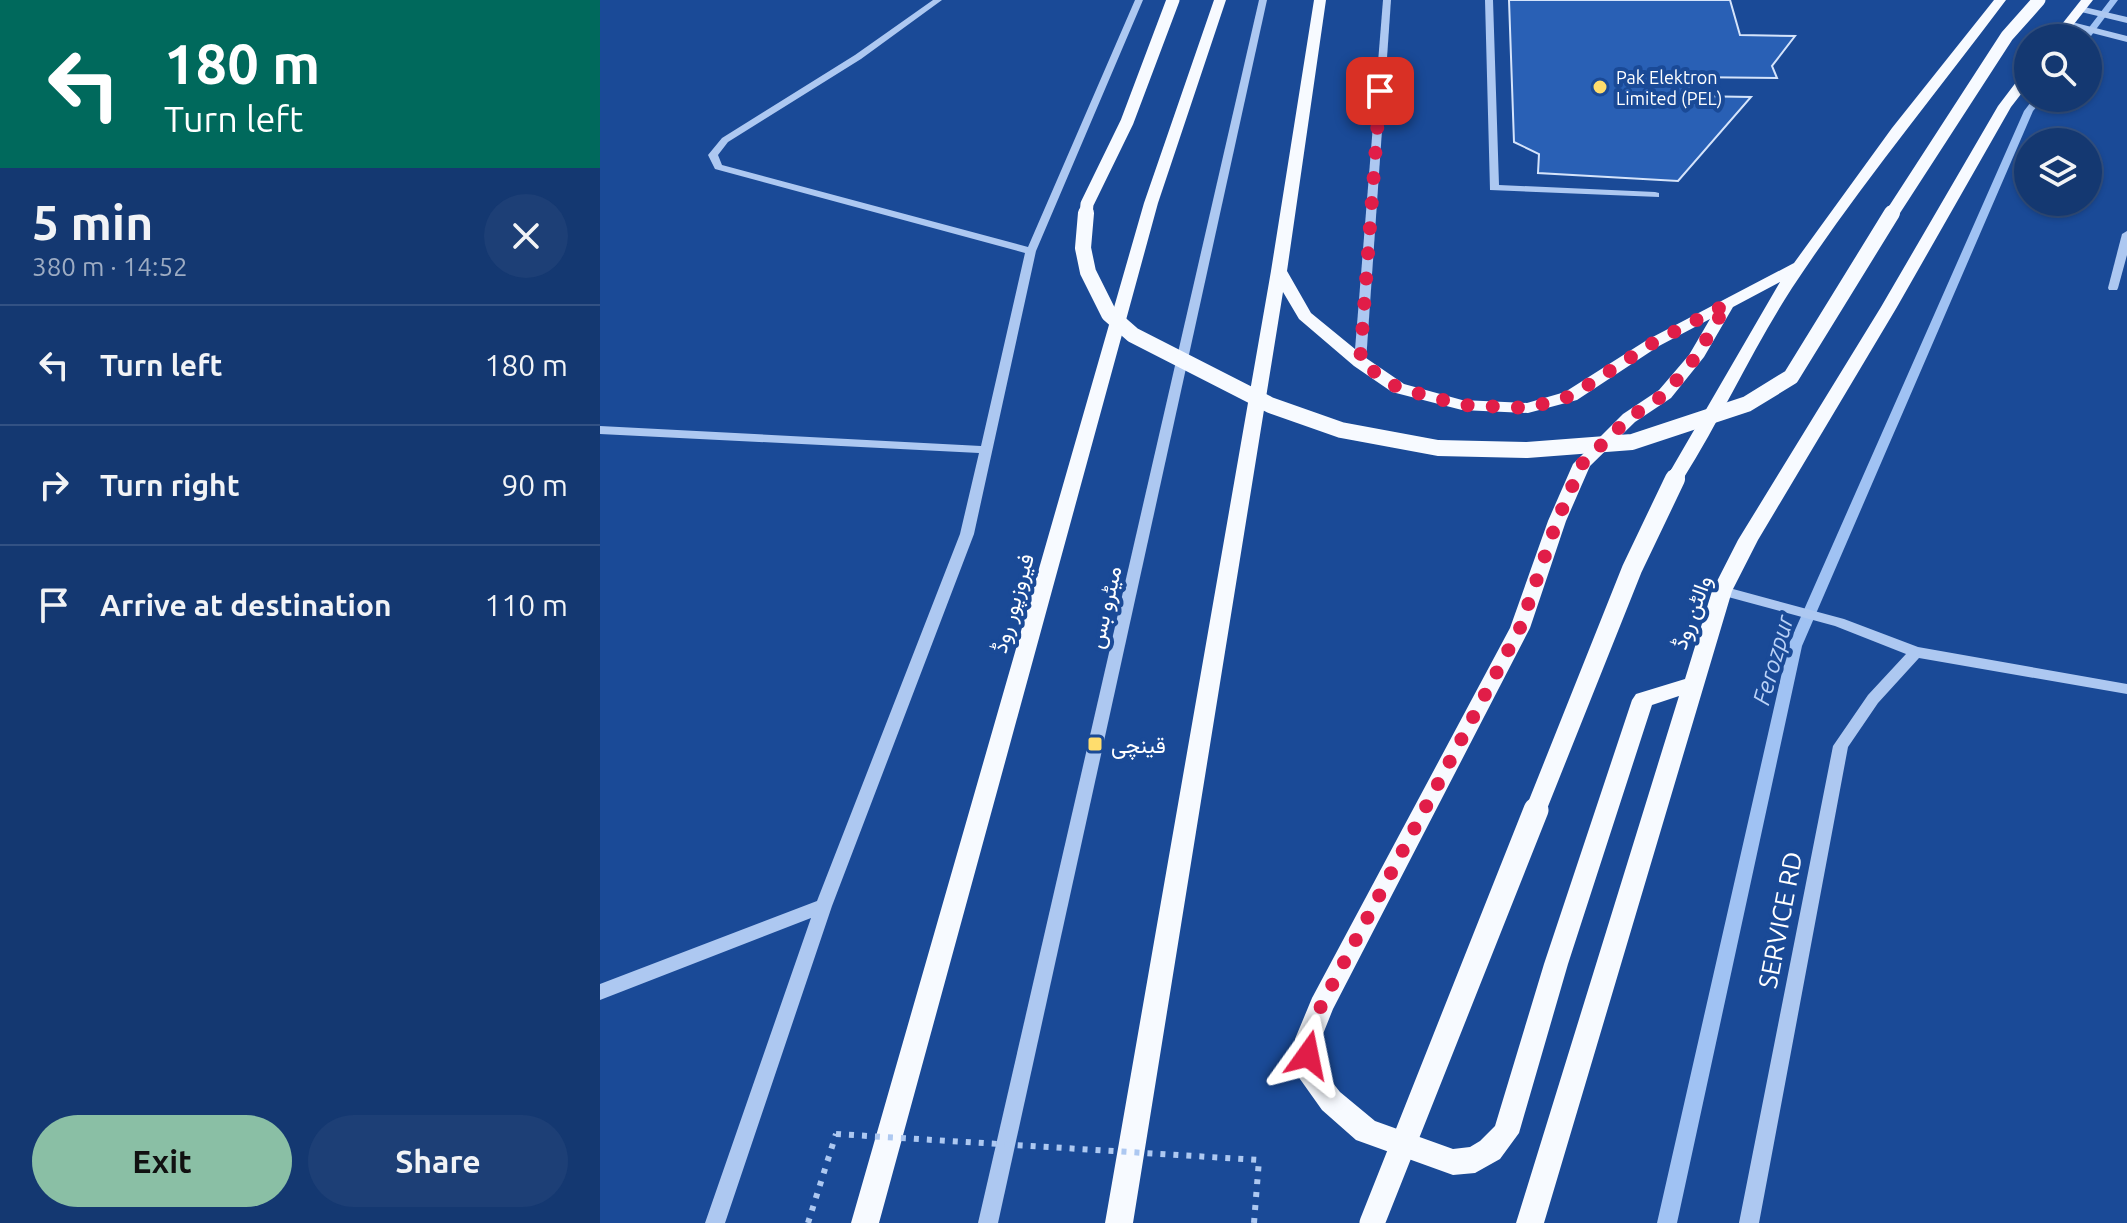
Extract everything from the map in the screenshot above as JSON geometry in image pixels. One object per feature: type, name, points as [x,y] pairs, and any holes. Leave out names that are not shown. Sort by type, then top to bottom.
[{"type":"main road","points":[[1173,0],[1127,122],[1087,204],[1083,248],[1088,272],[1109,314],[1133,335],[1270,405],[1341,430],[1438,448],[1527,450],[1632,442],[1747,404],[1791,377],[1918,171],[2007,36],[2039,0]]},
{"type":"main road","name":"فیروزپور روڈ","points":[[865,1223],[1151,203],[1220,0]]},
{"type":"main road","points":[[1119,1223],[1279,271],[1320,0]]},
{"type":"main road","points":[[1372,1223],[1632,569],[1677,475],[1762,324],[1799,266],[1928,89],[2000,0]]},
{"type":"main road","points":[[2068,24],[2084,4]]},
{"type":"main road","name":"والٹن روڈ","points":[[1530,1223],[1722,591],[1748,540],[2014,94]]},
{"type":"main road","points":[[1279,271],[1305,316],[1360,362],[1398,388],[1449,402],[1528,408],[1571,396],[1653,343],[1799,266]]},
{"type":"main road","points":[[1691,685],[1643,700],[1556,964],[1506,1133],[1475,1160],[1453,1162],[1366,1131],[1331,1101],[1308,1072],[1308,1039],[1321,1006],[1520,628],[1557,521],[1582,464],[1629,418],[1665,394],[1696,357],[1727,304]]},
{"type":"street","points":[[938,0],[858,57],[725,140],[713,155],[718,167],[1031,251]]},
{"type":"street","points":[[715,1223],[824,906],[967,534],[1031,251],[1139,0]]},
{"type":"street","name":"میٹرو بس","points":[[988,1223],[1263,0]]},
{"type":"street","points":[[1360,362],[1387,0]]},
{"type":"street","points":[[1489,0],[1494,188],[1655,195]]},
{"type":"street","points":[[2084,4],[2127,20]]},
{"type":"street","points":[[2102,33],[2127,39]]},
{"type":"street","points":[[2113,288],[2127,234]]},
{"type":"street","points":[[600,430],[986,450]]},
{"type":"street","points":[[1722,591],[1839,622],[1916,652],[2127,689]]},
{"type":"street","name":"SERVICE RD","points":[[1749,1223],[1841,746],[1873,699],[1916,652]]},
{"type":"street","points":[[600,992],[824,906]]},
{"type":"path","points":[[808,1223],[836,1134],[1259,1160],[1254,1223]]},
{"type":"building","name":"Pak Elektron Limited (PEL)","points":[[1509,0],[1730,0],[1740,35],[1795,36],[1772,66],[1777,78],[1686,77],[1691,96],[1751,97],[1678,181],[1538,173],[1539,154],[1514,142]]},
{"type":"waterway","name":"Ferozpur","points":[[2096,24],[2114,0]]},
{"type":"waterway","name":"Ferozpur","points":[[1667,1223],[1795,646],[2029,112]]},
{"type":"place","name":"Pak Elektron Limited (PEL)","points":[[1600,87]]},
{"type":"place","name":"قینچی","points":[[1095,744]]},
{"type":"route","points":[[1308,1055],[1308,1039],[1321,1006],[1520,628],[1557,521],[1582,464],[1629,418],[1665,394],[1696,357],[1727,304],[1653,343],[1571,396],[1528,408],[1462,405],[1398,388],[1360,362],[1380,91]]}]
